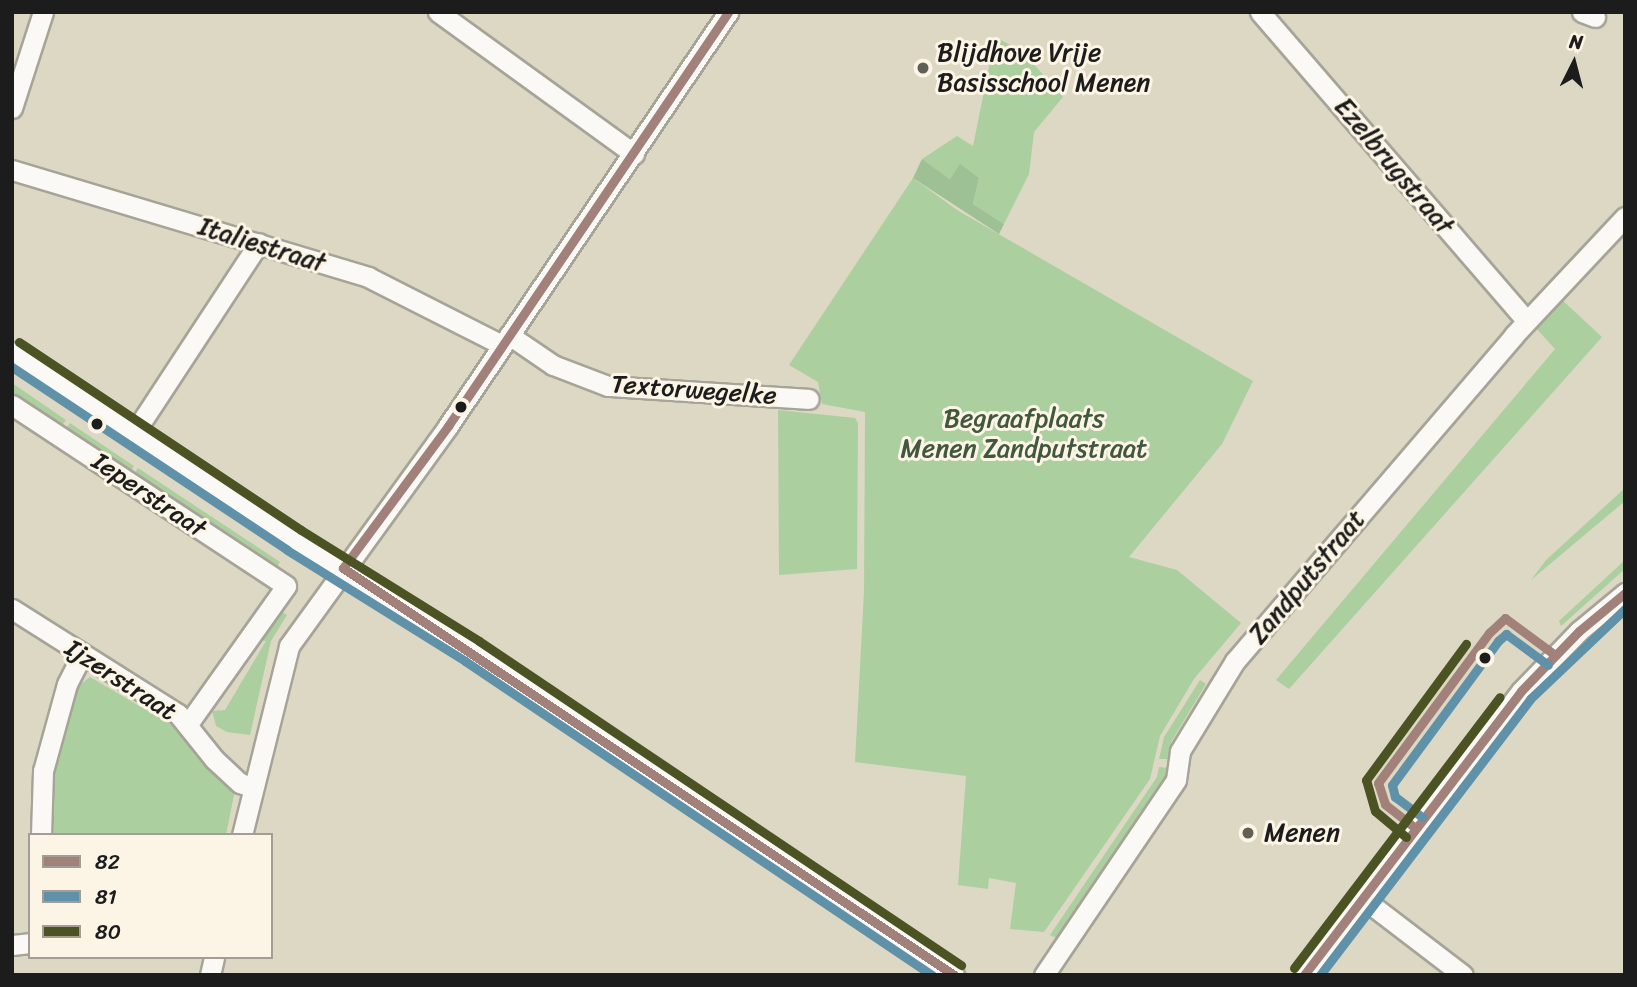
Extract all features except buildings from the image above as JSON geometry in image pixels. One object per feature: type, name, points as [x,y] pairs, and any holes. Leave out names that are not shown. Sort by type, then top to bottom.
[{"type":"street","points":[[12,108],[43,12]]},
{"type":"street","points":[[438,12],[634,154]]},
{"type":"street","points":[[242,833],[251,787],[289,646],[343,568],[382,521],[634,154],[727,12]]},
{"type":"street","name":"Ezelbrugstraat","points":[[1260,12],[1527,321]]},
{"type":"street","name":"Italiestraat","points":[[12,170],[368,277],[505,340]]},
{"type":"street","name":"Zandputstraat","points":[[1044,975],[1176,780],[1180,751],[1235,661],[1527,321],[1544,308],[1625,217]]},
{"type":"street","points":[[134,433],[259,243]]},
{"type":"street","name":"Textorwegelke","points":[[505,340],[554,365],[608,386],[809,399]]},
{"type":"street","name":"Ieperstraat","points":[[12,352],[343,568],[954,975]]},
{"type":"street","name":"Ieperstraat","points":[[12,405],[286,586],[188,724]]},
{"type":"street","points":[[1304,975],[1521,691],[1579,631],[1625,593]]},
{"type":"street","name":"Ijzerstraat","points":[[12,609],[82,655],[98,661],[188,724],[215,759],[240,783],[251,787]]},
{"type":"street","points":[[41,833],[43,771],[67,684],[82,655]]},
{"type":"street","points":[[1361,897],[1463,975]]},
{"type":"green space","points":[[995,37],[1022,51],[1063,97],[1034,132],[1029,174],[1004,224],[973,204],[979,178],[960,165],[950,179],[922,159],[957,136],[973,146]]},
{"type":"green space","points":[[922,159],[950,179],[960,164],[979,178],[973,204],[1004,224],[999,234],[913,178]]},
{"type":"green space","name":"Begraafplaats Menen Zandputstraat","points":[[913,178],[957,210],[1253,381],[1222,444],[1129,557],[1177,570],[1241,623],[1194,679],[1160,736],[1150,779],[1044,932],[1010,929],[1016,883],[989,878],[988,889],[958,885],[966,776],[855,762],[864,592],[865,412],[822,404],[818,382],[789,365]]},
{"type":"green space","points":[[1561,299],[1602,337],[1289,689],[1276,680],[1555,349],[1535,327]]},
{"type":"green space","points":[[12,383],[66,420],[59,430],[12,399]]},
{"type":"green space","points":[[778,410],[855,418],[858,423],[857,569],[779,575]]},
{"type":"green space","points":[[70,423],[134,466],[128,476],[63,433]]},
{"type":"green space","points":[[138,468],[280,562],[274,572],[131,478]]},
{"type":"green space","points":[[1625,488],[1625,501],[1531,580],[1546,560]]},
{"type":"green space","points":[[1625,560],[1625,569],[1561,626],[1559,621]]},
{"type":"green space","points":[[276,608],[287,615],[271,641],[250,735],[227,732],[216,726],[212,711],[225,710],[266,641],[254,640]]},
{"type":"green space","points":[[90,677],[177,728],[235,790],[226,833],[45,833],[46,800],[63,725],[77,687]]},
{"type":"green space","points":[[1200,680],[1206,684],[1171,742],[1168,759],[1159,759],[1164,737]]},
{"type":"green space","points":[[1159,767],[1168,768],[1161,786],[1058,939],[1050,935],[1157,777]]},
{"type":"transit line","name":"82","points":[[343,568],[448,426],[728,12]]},
{"type":"transit line","name":"80","points":[[19,342],[301,530],[479,641],[961,965]]},
{"type":"transit line","name":"81","points":[[12,367],[287,550],[465,661],[932,975]]},
{"type":"transit line","name":"82","points":[[343,568],[954,975]]},
{"type":"transit line","name":"82","points":[[1304,975],[1521,691],[1579,631],[1625,593]]},
{"type":"transit line","name":"81","points":[[1320,975],[1530,699],[1625,609]]},
{"type":"transit line","name":"82","points":[[1414,827],[1385,804],[1378,783],[1489,633],[1505,618],[1555,655]]},
{"type":"transit line","name":"81","points":[[1422,817],[1395,797],[1392,785],[1498,641],[1506,634],[1548,665]]},
{"type":"transit line","name":"80","points":[[1406,837],[1375,811],[1366,780],[1466,644]]},
{"type":"transit line","name":"80","points":[[1294,968],[1500,697]]},
{"type":"place","name":"Blijdhove Vrije Basisschool Menen","points":[[923,68]]},
{"type":"place","name":"Menen","points":[[1248,833]]}]
